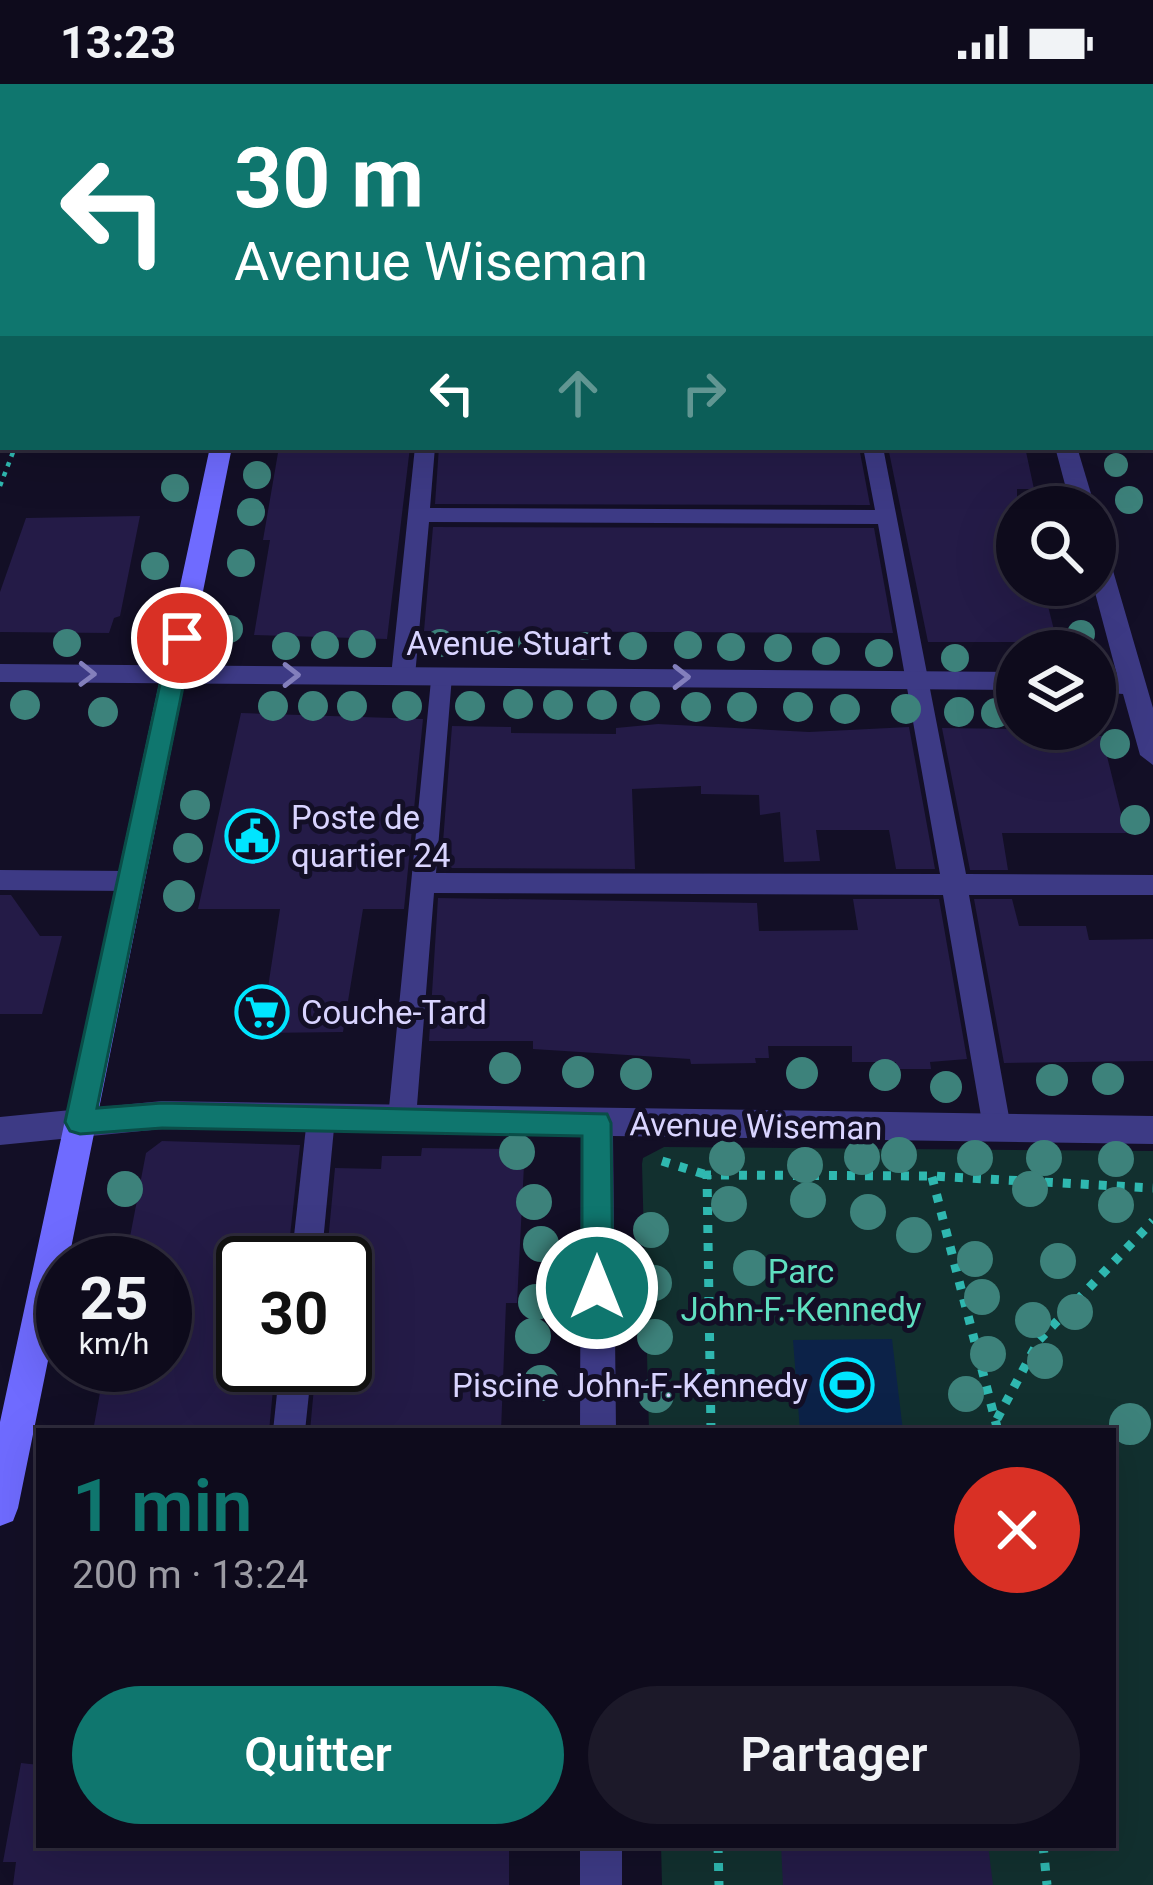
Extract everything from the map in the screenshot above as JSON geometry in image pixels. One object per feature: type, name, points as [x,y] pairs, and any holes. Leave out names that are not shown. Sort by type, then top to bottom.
[{"type":"main road","points":[[0,1508],[220,450]]},
{"type":"street","points":[[1067,450],[1077,486]]},
{"type":"street","points":[[1115,606],[1143,685],[1153,754]]},
{"type":"street","name":"Avenue Stuart","points":[[0,673],[996,681]]},
{"type":"street","name":"Avenue Wiseman","points":[[0,1131],[162,1115],[1153,1130]]},
{"type":"street","points":[[597,1123],[598,1428]]},
{"type":"street","points":[[601,1848],[601,1885]]},
{"type":"lane","points":[[403,676],[425,450]]},
{"type":"lane","points":[[874,450],[919,679],[997,1128]]},
{"type":"lane","points":[[417,515],[887,517]]},
{"type":"lane","points":[[402,1118],[440,676]]},
{"type":"lane","points":[[0,880],[130,881]]},
{"type":"lane","points":[[422,883],[1153,885]]},
{"type":"lane","points":[[309,1236],[321,1118]]},
{"type":"lane","points":[[289,1428],[293,1392]]},
{"type":"path","points":[[0,486],[14,450]]},
{"type":"path","points":[[652,1158],[707,1175],[932,1176],[1153,1188]]},
{"type":"path","points":[[707,1175],[711,1428]]},
{"type":"path","points":[[932,1176],[997,1426]]},
{"type":"path","points":[[997,1426],[1039,1340],[1153,1221]]},
{"type":"path","points":[[718,1848],[719,1885]]},
{"type":"path","points":[[1043,1848],[1047,1885]]},
{"type":"green space","name":"Parc John-F.-Kennedy","points":[[664,1147],[1153,1151],[1153,1885],[662,1885],[661,1848],[1116,1848],[1116,1428],[649,1428],[643,1158]]},
{"type":"water","name":"Piscine John-F.-Kennedy","points":[[892,1339],[903,1428],[800,1428],[793,1340]]},
{"type":"building","points":[[278,450],[410,450],[387,639],[254,635],[270,540],[263,540]]},
{"type":"building","points":[[439,450],[860,450],[870,505],[435,504]]},
{"type":"building","points":[[889,450],[1026,450],[1033,486],[996,486],[996,606],[1048,606],[1054,630],[996,630],[996,642],[928,642]]},
{"type":"building","points":[[140,516],[120,616],[114,618],[109,633],[0,632],[0,592],[26,518]]},
{"type":"building","points":[[433,527],[874,528],[893,633],[424,631]]},
{"type":"building","points":[[241,713],[423,719],[404,909],[363,909],[343,1032],[261,1033],[280,909],[198,909]]},
{"type":"building","points":[[658,724],[809,732],[909,727],[935,869],[896,869],[889,830],[816,830],[820,861],[784,862],[780,812],[760,815],[759,795],[701,794],[701,786],[632,789],[635,869],[441,868],[452,726],[511,727],[511,733],[616,734],[616,728]]},
{"type":"building","points":[[942,728],[996,729],[996,750],[1105,750],[1126,833],[1002,833],[1008,870],[970,870]]},
{"type":"building","points":[[0,895],[11,895],[40,936],[62,936],[42,1014],[0,1014]]},
{"type":"building","points":[[438,898],[757,903],[759,931],[858,930],[853,899],[939,899],[967,1059],[930,1062],[931,1069],[897,1069],[896,1062],[852,1062],[852,1046],[768,1046],[769,1058],[755,1058],[756,1063],[691,1064],[690,1059],[533,1049],[533,1041],[429,1041]]},
{"type":"building","points":[[974,899],[1012,899],[1019,926],[1086,926],[1089,940],[1153,939],[1153,1061],[1004,1063]]},
{"type":"building","points":[[162,1141],[300,1145],[290,1236],[216,1236],[216,1392],[273,1392],[269,1428],[94,1428],[100,1392],[192,1392],[192,1236],[130,1236],[146,1153]]},
{"type":"building","points":[[422,1148],[513,1149],[512,1164],[524,1165],[517,1303],[506,1303],[501,1428],[310,1428],[314,1392],[372,1392],[372,1236],[329,1236],[335,1168],[381,1169],[382,1156],[421,1156]]},
{"type":"building","points":[[21,1763],[36,1765],[36,1848],[509,1848],[509,1885],[13,1885],[16,1862],[3,1862]]},
{"type":"building","points":[[781,1848],[988,1848],[993,1885],[783,1885]]},
{"type":"place","name":"Poste de quartier 24","points":[[252,836]]},
{"type":"place","name":"Couche-Tard","points":[[262,1012]]},
{"type":"place","name":"Piscine John-F.-Kennedy","points":[[847,1385]]},
{"type":"route","points":[[182,638],[80,1122],[162,1115],[597,1123],[597,1288]]}]
